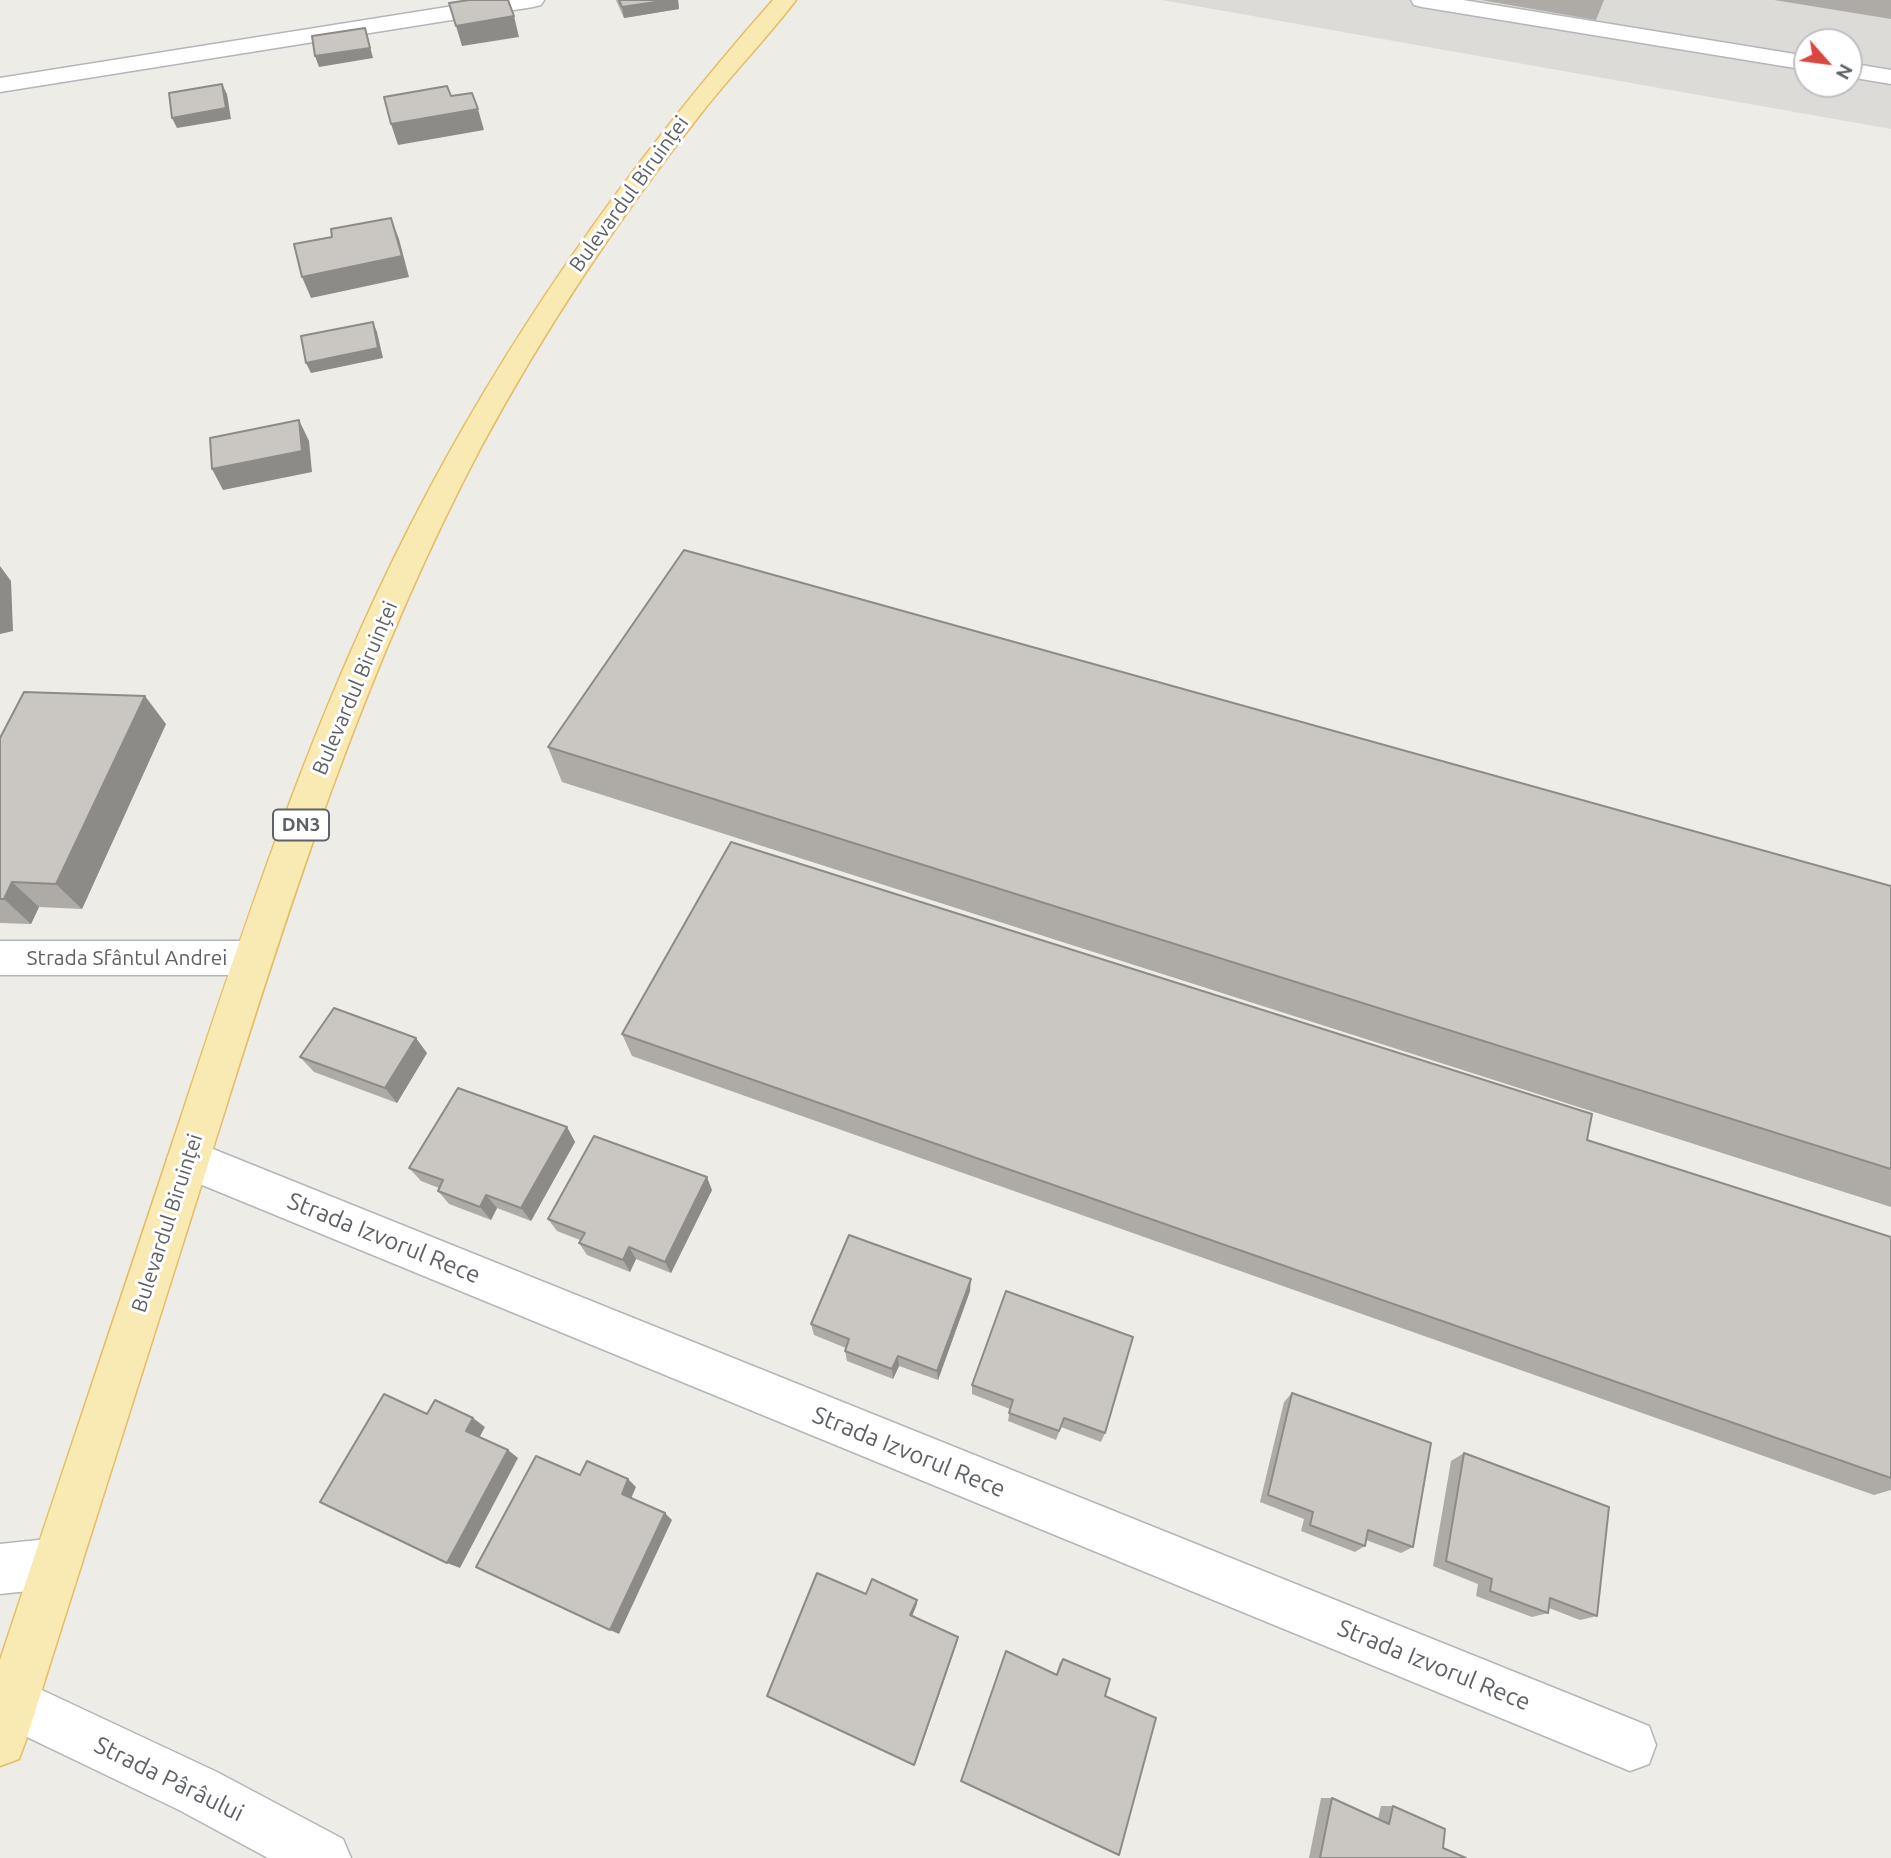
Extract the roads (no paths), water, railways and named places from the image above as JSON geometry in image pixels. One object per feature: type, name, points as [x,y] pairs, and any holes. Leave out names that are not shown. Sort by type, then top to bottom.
[{"type":"main road","name":"Bulevardul Biruinței","points":[[6,1721],[253,958],[328,751],[398,586],[464,451],[531,335],[587,248],[659,149],[785,0]]},
{"type":"street","points":[[0,85],[533,0]]},
{"type":"street","points":[[1422,0],[1793,61]]},
{"type":"street","points":[[1863,72],[1891,77]]},
{"type":"street","name":"Strada Sfântul Andrei","points":[[0,958],[253,958]]},
{"type":"street","name":"Strada Izvorul Rece","points":[[188,1159],[1630,1745]]},
{"type":"street","points":[[0,1569],[57,1563]]},
{"type":"street","name":"Strada Pârâului","points":[[6,1721],[198,1791],[324,1858]]}]
